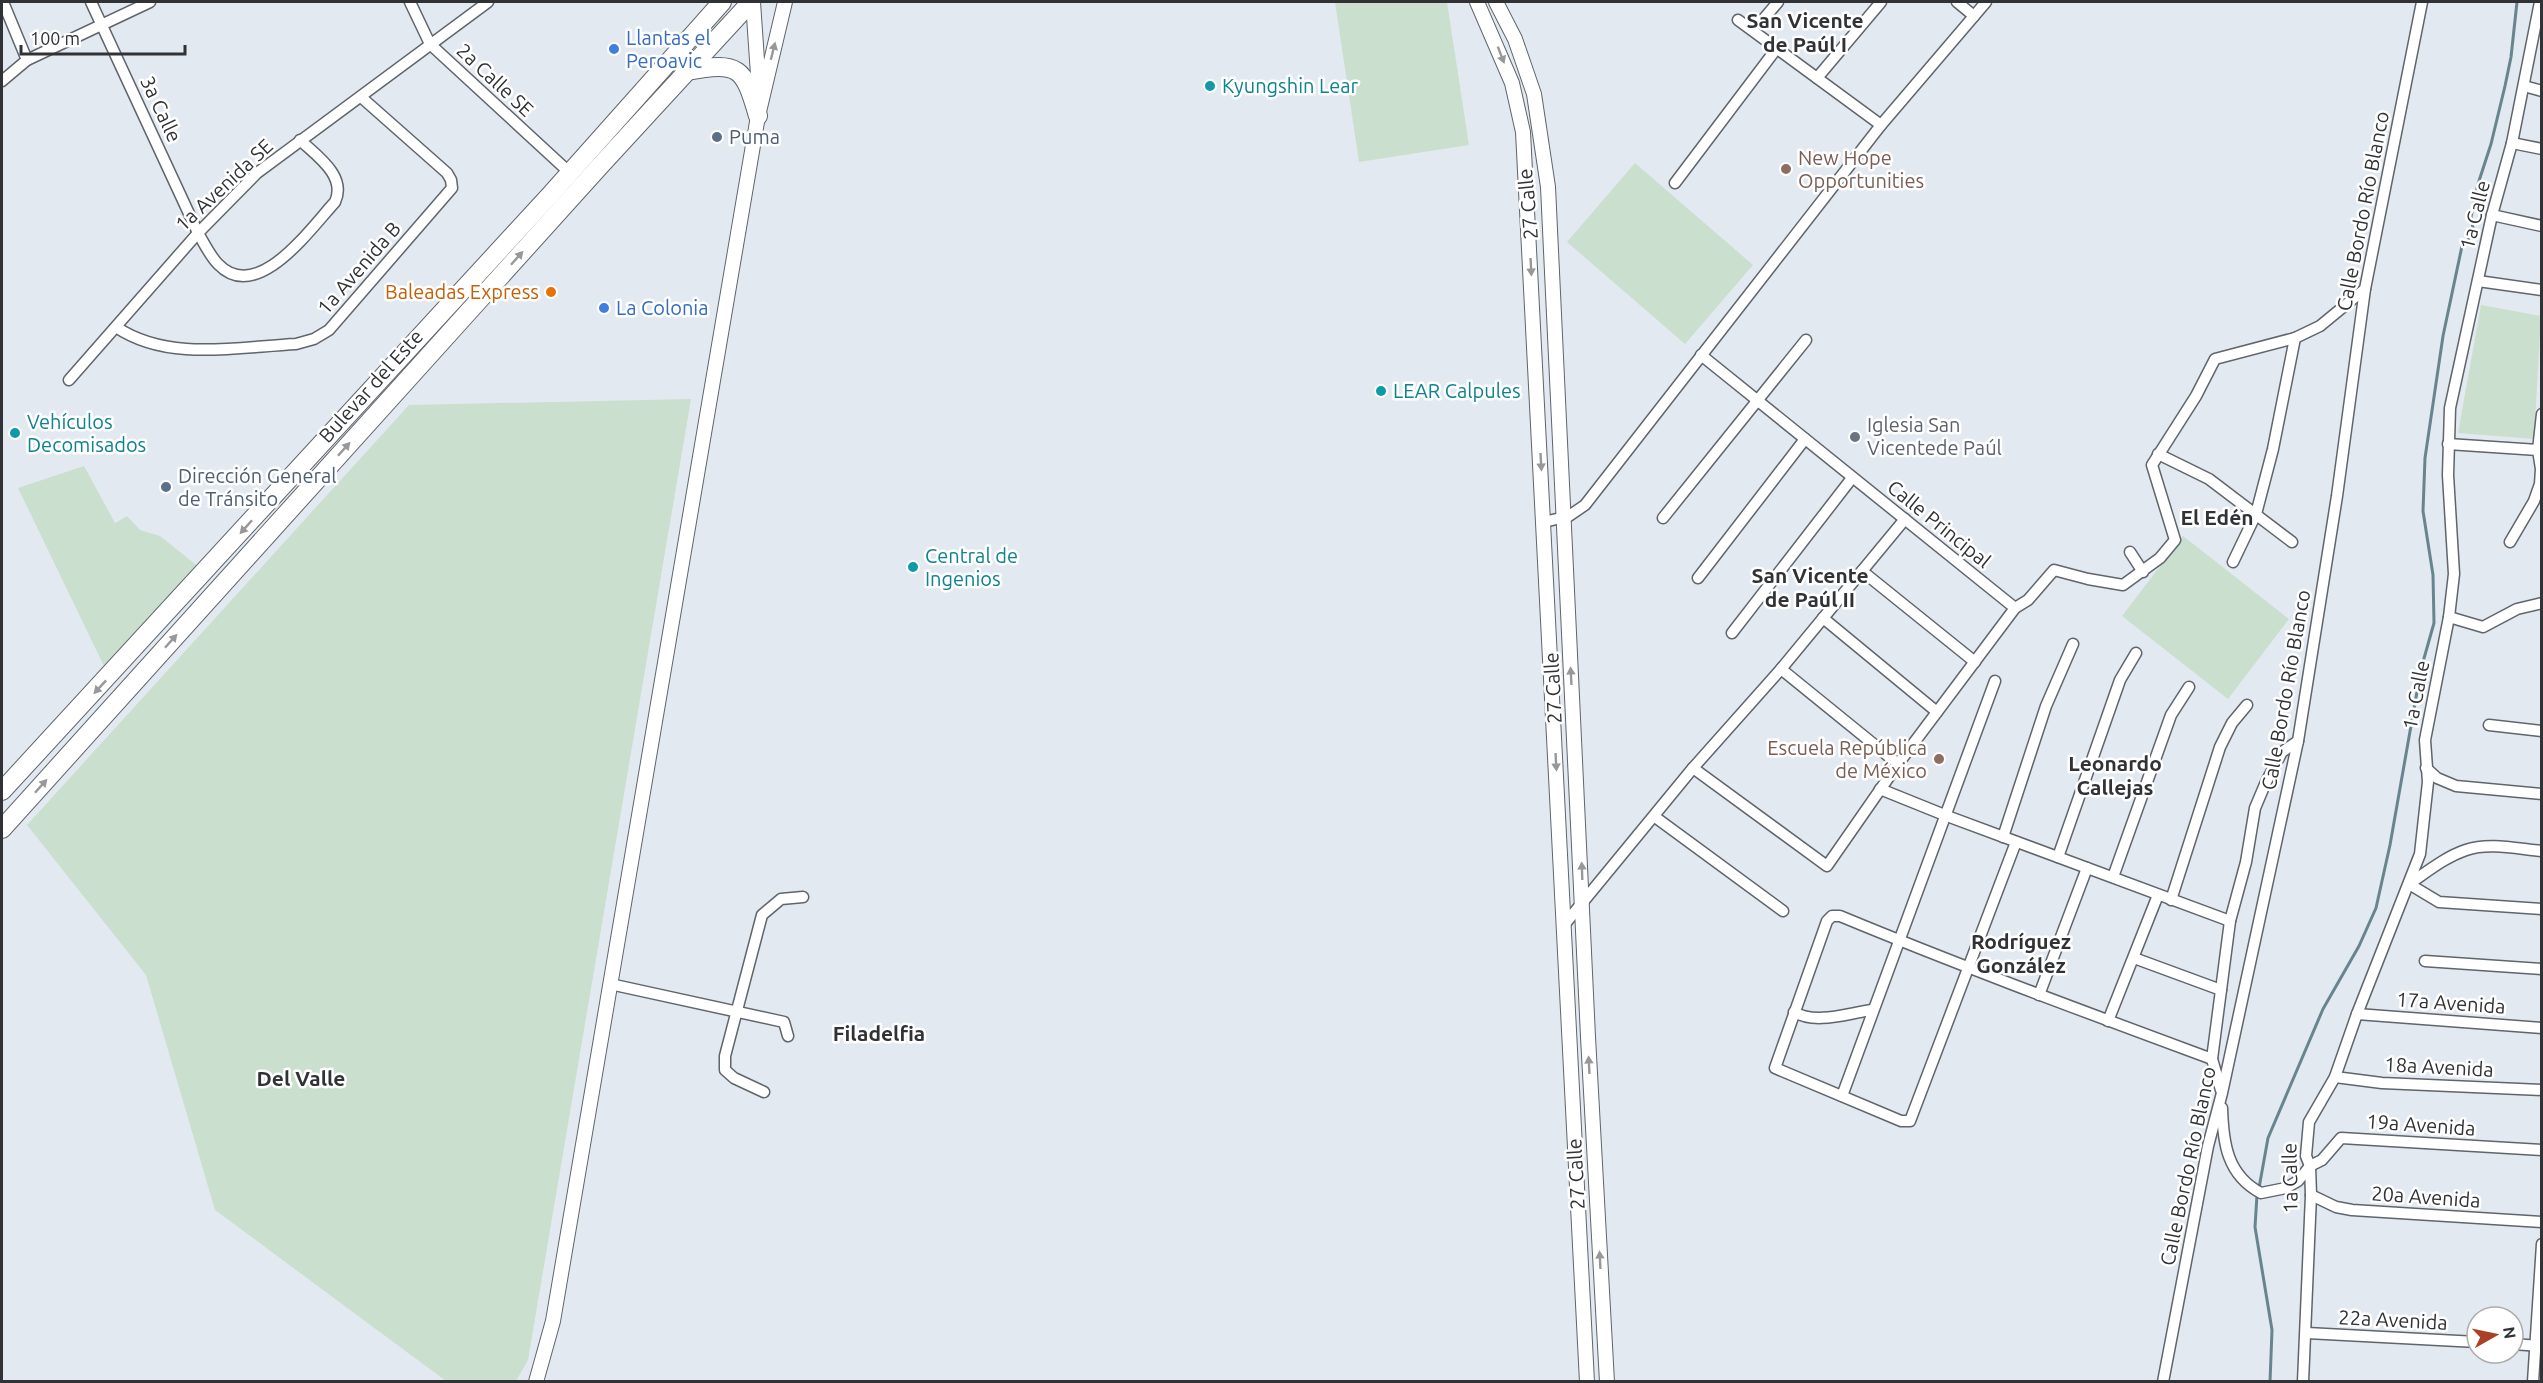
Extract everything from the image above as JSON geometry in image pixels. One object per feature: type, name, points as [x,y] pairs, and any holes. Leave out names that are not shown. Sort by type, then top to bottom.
[{"type":"highway","name":"Bulevar del Este","points":[[2,791],[570,173],[722,2]]},
{"type":"highway","name":"Bulevar del Este","points":[[2,829],[599,167],[752,2]]},
{"type":"highway","points":[[599,167],[595,162],[595,156],[657,84],[671,59]]},
{"type":"highway","points":[[687,71],[724,66],[736,70],[744,77],[759,109]]},
{"type":"street","points":[[3,2],[27,60]]},
{"type":"street","name":"3a Calle","points":[[91,2],[198,232],[217,264],[231,274],[243,277],[252,276],[274,266],[335,202],[338,196],[338,182],[300,140]]},
{"type":"street","points":[[2,81],[27,60],[101,23],[150,2]]},
{"type":"street","name":"2a Calle SE","points":[[410,2],[430,44],[570,173]]},
{"type":"street","name":"1a Avenida SE","points":[[69,380],[198,232],[257,173],[488,2]]},
{"type":"street","points":[[752,2],[759,109]]},
{"type":"street","points":[[536,1382],[553,1321],[759,109],[785,2]]},
{"type":"street","name":"27 Calle","points":[[1477,2],[1492,33],[1514,92],[1524,140],[1587,1382]]},
{"type":"street","name":"27 Calle","points":[[1496,2],[1515,39],[1534,94],[1548,187],[1606,1382]]},
{"type":"street","points":[[1761,22],[1778,2]]},
{"type":"street","points":[[1817,78],[1881,2]]},
{"type":"street","points":[[1957,2],[1974,16]]},
{"type":"street","points":[[1544,522],[1563,518],[1585,505],[1881,124],[1986,2]]},
{"type":"street","name":"Calle Bordo Río Blanco","points":[[2163,1382],[2208,1146],[2222,1093],[2298,741],[2333,520],[2365,289],[2422,2]]},
{"type":"street","name":"1a Calle","points":[[2303,1382],[2307,1333],[2307,1241],[2311,1195],[2310,1166],[2306,1156],[2309,1122],[2336,1077],[2357,1014],[2420,854],[2428,782],[2425,740],[2449,617],[2454,574],[2448,444],[2450,408],[2492,215],[2538,34],[2540,2]]},
{"type":"street","points":[[1738,20],[1881,124]]},
{"type":"street","points":[[1675,183],[1777,48]]},
{"type":"street","points":[[2524,86],[2541,91]]},
{"type":"street","points":[[1514,92],[1534,94]]},
{"type":"street","name":"1a Avenida B","points":[[116,327],[153,345],[179,350],[296,344],[314,339],[330,330],[452,188],[447,173],[361,97]]},
{"type":"street","points":[[1524,140],[1542,138]]},
{"type":"street","points":[[2512,143],[2541,149]]},
{"type":"street","points":[[2492,215],[2541,226]]},
{"type":"street","points":[[2478,281],[2541,290]]},
{"type":"street","points":[[1693,768],[1827,866],[1898,764],[2015,608],[2028,600],[2054,570],[2123,585],[2160,558],[2176,537],[2151,470],[2158,454],[2196,396],[2215,359],[2295,338],[2320,326],[2365,289]]},
{"type":"street","points":[[2233,562],[2256,514],[2273,449],[2295,338]]},
{"type":"street","points":[[1663,518],[1806,340]]},
{"type":"street","name":"Calle Principal","points":[[1701,355],[2015,608]]},
{"type":"street","points":[[2510,542],[2534,501],[2540,484],[2541,470],[2538,450],[2541,414]]},
{"type":"street","points":[[1698,578],[1805,439]]},
{"type":"street","points":[[2448,444],[2538,450]]},
{"type":"street","points":[[2158,454],[2209,479],[2292,542]]},
{"type":"street","points":[[1732,633],[1852,478]]},
{"type":"street","points":[[1564,925],[1693,768],[1781,669],[1905,519]]},
{"type":"street","points":[[2130,552],[2143,572]]},
{"type":"street","points":[[1862,571],[1975,662]]},
{"type":"street","points":[[2449,617],[2483,627],[2517,609],[2541,603]]},
{"type":"street","points":[[1823,618],[1937,712]]},
{"type":"street","points":[[2003,837],[2046,706],[2073,644]]},
{"type":"street","points":[[2058,857],[2120,680],[2136,653]]},
{"type":"street","points":[[1781,669],[1898,764]]},
{"type":"street","points":[[1842,1096],[1995,681]]},
{"type":"street","points":[[2113,877],[2171,714],[2189,687]]},
{"type":"street","points":[[2171,900],[2220,747],[2232,723],[2247,705]]},
{"type":"street","points":[[2488,725],[2541,731]]},
{"type":"street","points":[[2222,1093],[2212,1059],[2230,921],[2246,862],[2255,808],[2282,752],[2298,741]]},
{"type":"street","points":[[2426,768],[2437,778],[2456,786],[2541,794]]},
{"type":"street","points":[[1880,789],[2230,921]]},
{"type":"street","points":[[1655,817],[1783,911]]},
{"type":"street","points":[[2016,842],[1968,968],[1910,1121],[1901,1121],[1775,1068],[1827,921],[1832,916],[1840,916],[1968,968],[2212,1059]]},
{"type":"street","points":[[2541,851],[2484,846],[2466,849],[2446,859],[2409,884],[2439,902],[2541,909]]},
{"type":"street","points":[[2039,995],[2087,868]]},
{"type":"street","points":[[2108,1021],[2158,895]]},
{"type":"street","points":[[764,1092],[734,1078],[725,1070],[725,1056],[762,915],[781,899],[803,897]]},
{"type":"street","points":[[2134,958],[2221,990]]},
{"type":"street","points":[[2425,961],[2541,969]]},
{"type":"street","points":[[610,984],[784,1022],[788,1036]]},
{"type":"street","points":[[1794,1012],[1802,1017],[1828,1017],[1872,1010]]},
{"type":"street","name":"17a Avenida","points":[[2357,1014],[2541,1028]]},
{"type":"street","name":"18a Avenida","points":[[2336,1077],[2382,1083],[2541,1090]]},
{"type":"street","name":"19a Avenida","points":[[2222,1093],[2223,1139],[2226,1150],[2236,1170],[2253,1189],[2261,1193],[2286,1188],[2298,1181],[2310,1166],[2322,1161],[2342,1138],[2541,1150]]},
{"type":"street","name":"20a Avenida","points":[[2311,1195],[2336,1207],[2352,1210],[2541,1222]]},
{"type":"street","points":[[2533,1382],[2538,1345],[2541,1244]]},
{"type":"street","points":[[1583,1298],[1602,1302]]},
{"type":"street","name":"22a Avenida","points":[[2307,1333],[2465,1341]]},
{"type":"green space","points":[[1335,2],[1447,2],[1469,145],[1359,162]]},
{"type":"green space","points":[[1635,163],[1753,265],[1685,344],[1567,242]]},
{"type":"green space","points":[[2481,305],[2541,316],[2534,439],[2458,433]]},
{"type":"green space","points":[[691,399],[528,1360],[516,1381],[446,1381],[215,1210],[146,975],[27,825],[409,405]]},
{"type":"green space","points":[[84,466],[115,523],[127,516],[140,530],[160,536],[200,568],[104,666],[18,488]]},
{"type":"green space","points":[[2183,536],[2289,619],[2228,699],[2122,616]]},
{"type":"waterway","points":[[2259,1188],[2268,1138],[2323,1009],[2359,946],[2376,908],[2390,845],[2421,669],[2434,623],[2433,575],[2423,511],[2425,458],[2443,336],[2462,246],[2469,239],[2473,228],[2471,217],[2478,184],[2491,144],[2505,86],[2511,57],[2517,2]]},
{"type":"waterway","points":[[2257,1195],[2255,1227],[2272,1330],[2270,1382]]},
{"type":"place","name":"Llantas el Peroavic","points":[[614,49]]},
{"type":"place","name":"Kyungshin Lear","points":[[1210,86]]},
{"type":"place","name":"Puma","points":[[717,137]]},
{"type":"place","name":"New Hope Opportunities","points":[[1786,169]]},
{"type":"place","name":"Baleadas Express","points":[[551,292]]},
{"type":"place","name":"La Colonia","points":[[604,308]]},
{"type":"place","name":"LEAR Calpules","points":[[1381,391]]},
{"type":"place","name":"Vehículos Decomisados","points":[[15,433]]},
{"type":"place","name":"Iglesia San Vicentede Paúl","points":[[1855,437]]},
{"type":"place","name":"Dirección General de Tránsito","points":[[166,487]]},
{"type":"place","name":"Central de Ingenios","points":[[913,567]]},
{"type":"place","name":"Escuela República de México","points":[[1939,759]]},
{"type":"district","name":"San Vicente de Paúl I","points":[[1805,33]]},
{"type":"district","name":"El Edén","points":[[2217,518]]},
{"type":"district","name":"San Vicente de Paúl II","points":[[1810,588]]},
{"type":"district","name":"Leonardo Callejas","points":[[2115,776]]},
{"type":"district","name":"Rodríguez González","points":[[2021,954]]},
{"type":"district","name":"Filadelfia","points":[[879,1034]]},
{"type":"district","name":"Del Valle","points":[[301,1079]]}]
